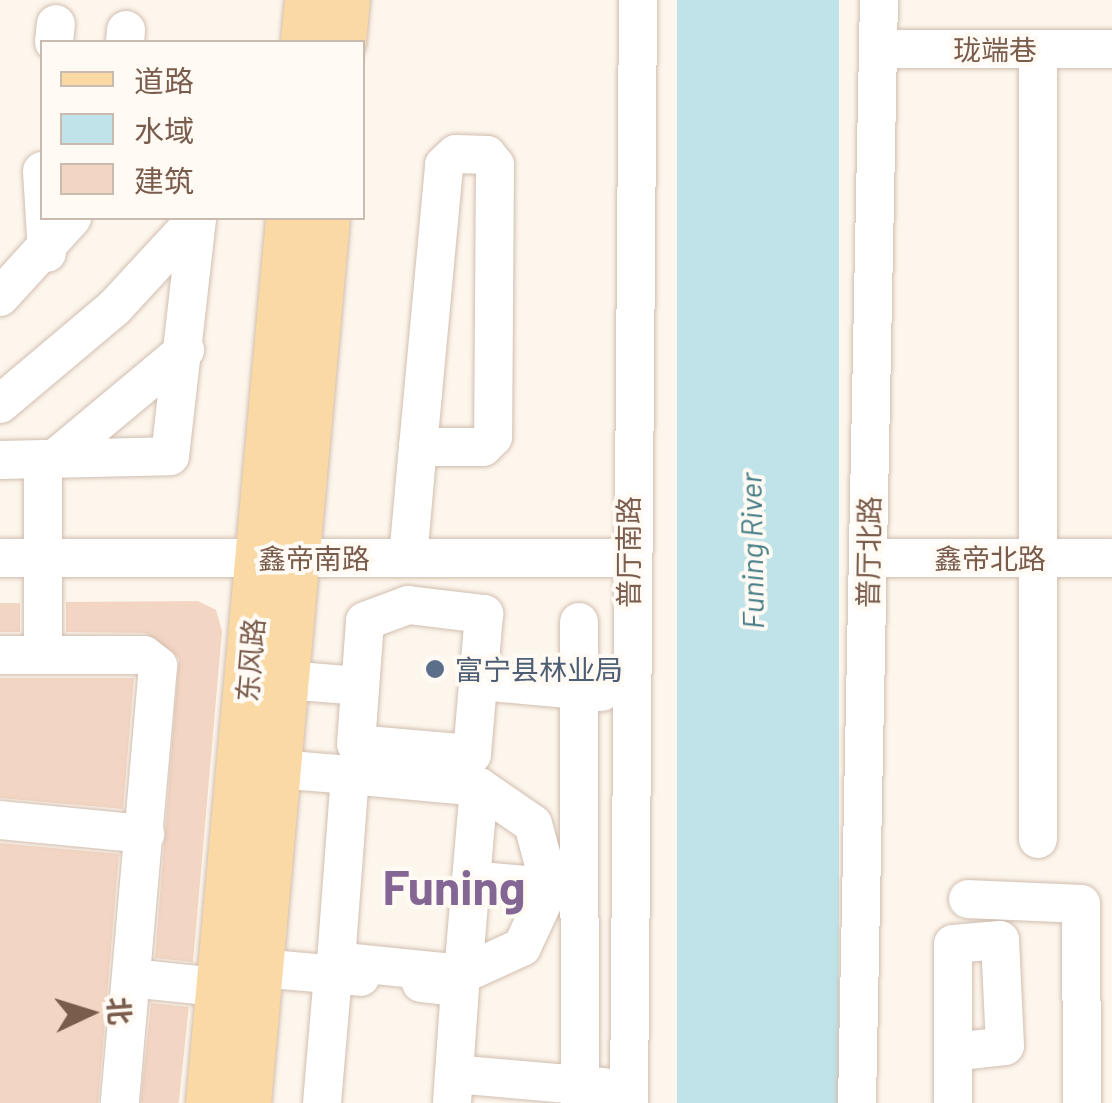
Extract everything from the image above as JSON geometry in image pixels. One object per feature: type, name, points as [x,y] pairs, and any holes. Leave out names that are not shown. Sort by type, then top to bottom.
[{"type":"main road","points":[[305,40],[309,0]]},
{"type":"main road","points":[[342,40],[346,0]]},
{"type":"main road","name":"东风路","points":[[247,1103],[246,982],[277,558],[290,220]]},
{"type":"main road","name":"东风路","points":[[210,1103],[246,982],[277,769],[285,680],[277,558],[326,220]]},
{"type":"street","name":"普厅南路","points":[[630,1096],[633,895],[628,558],[638,0]]},
{"type":"street","name":"普厅北路","points":[[857,1103],[879,0]]},
{"type":"street","name":"珑端巷","points":[[878,48],[1112,49]]},
{"type":"street","points":[[1038,49],[1038,840]]},
{"type":"street","points":[[408,558],[418,447],[444,165],[456,154],[487,154],[495,165],[492,437],[482,447],[418,447]]},
{"type":"street","points":[[45,220],[47,254]]},
{"type":"street","points":[[0,297],[47,254],[71,220]]},
{"type":"street","points":[[0,404],[115,306],[195,220]]},
{"type":"street","points":[[0,460],[170,456],[197,220]]},
{"type":"street","points":[[43,654],[48,460],[185,350]]},
{"type":"street","name":"鑫帝南路","points":[[0,558],[628,558]]},
{"type":"street","name":"鑫帝北路","points":[[868,558],[1112,558]]},
{"type":"street","points":[[408,605],[484,614],[480,682],[466,755],[356,744],[365,622],[408,605]]},
{"type":"street","points":[[579,622],[580,690],[567,889],[580,1094]]},
{"type":"street","points":[[0,654],[156,660],[145,834],[120,1103]]},
{"type":"street","points":[[285,680],[358,686]]},
{"type":"street","points":[[480,682],[630,695]]},
{"type":"street","points":[[277,769],[479,786],[533,824],[567,889]]},
{"type":"street","points":[[350,775],[336,961],[463,974],[522,946],[567,889]]},
{"type":"street","points":[[463,974],[479,786]]},
{"type":"street","points":[[0,820],[145,834]]},
{"type":"street","points":[[471,880],[633,895]]},
{"type":"street","points":[[968,899],[1081,904],[1082,1103]]},
{"type":"street","points":[[322,1103],[333,975]]},
{"type":"street","points":[[132,978],[246,982],[333,975],[460,988],[453,1088],[630,1096]]},
{"type":"street","points":[[953,1052],[953,1103]]},
{"type":"water","name":"Funing River","points":[[677,0],[839,0],[839,1103],[677,1103]]},
{"type":"building","points":[[198,601],[216,610],[222,631],[193,962],[155,958],[179,658],[145,633],[66,632],[66,602]]},
{"type":"building","points":[[0,603],[20,603],[20,632],[0,632]]},
{"type":"building","points":[[0,678],[134,678],[123,809],[0,798]]},
{"type":"building","points":[[0,843],[119,854],[98,1103],[0,1103]]},
{"type":"building","points":[[151,1003],[189,1007],[179,1103],[141,1102]]},
{"type":"place","name":"富宁县林业局","points":[[435,669]]},
{"type":"district","name":"Funing","points":[[454,887]]}]
